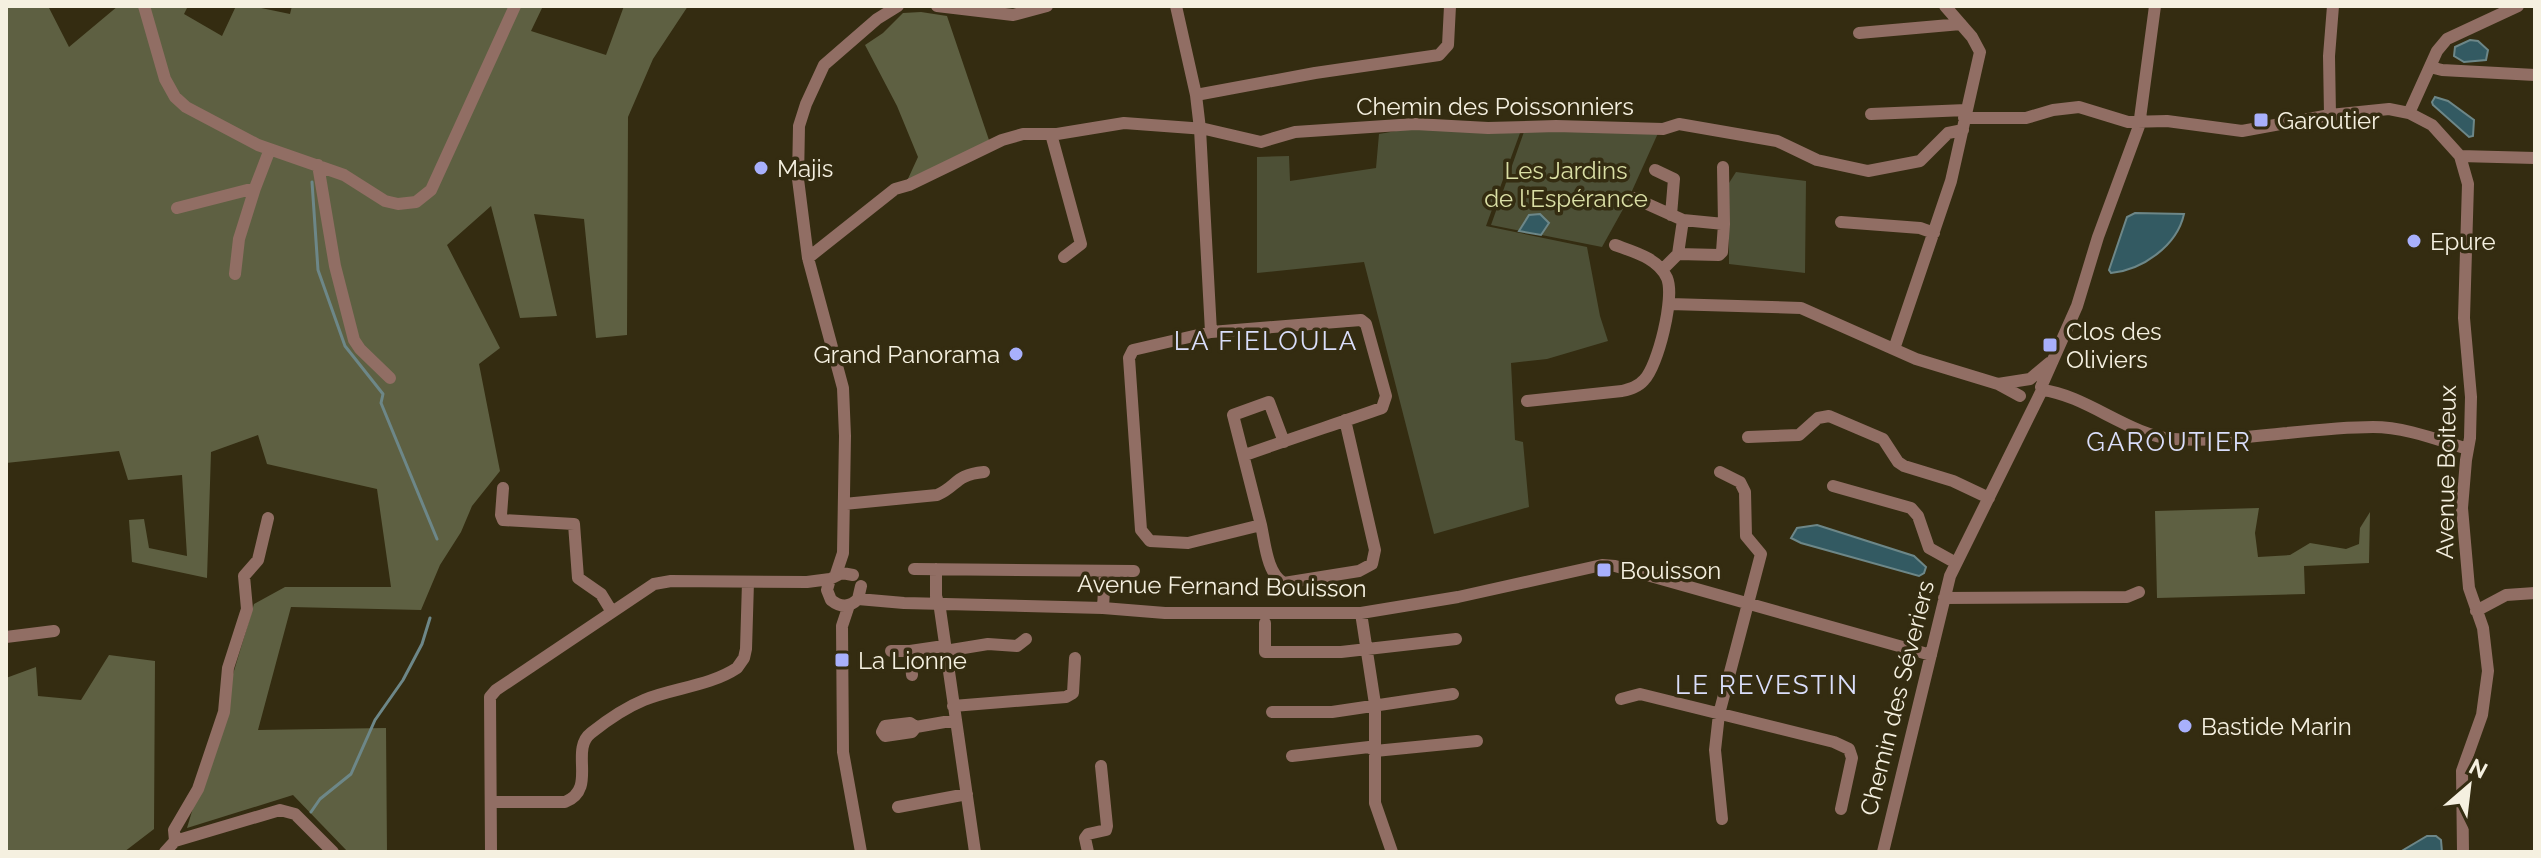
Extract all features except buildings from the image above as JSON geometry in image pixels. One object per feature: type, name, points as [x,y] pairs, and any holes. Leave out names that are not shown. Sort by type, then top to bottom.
[{"type":"street","points":[[144,6],[165,79],[175,97],[186,107],[270,149],[344,175],[385,201],[405,204],[416,202],[431,190],[515,6]]},
{"type":"street","points":[[877,19],[886,6]]},
{"type":"street","points":[[847,594],[843,553],[843,388],[808,258],[798,179],[798,142],[802,115],[824,65],[877,19],[898,6]]},
{"type":"street","points":[[937,6],[1013,15],[1047,6]]},
{"type":"street","points":[[1176,6],[1196,95],[1200,129],[1211,332]]},
{"type":"street","points":[[1196,95],[1439,55],[1448,45],[1450,6]]},
{"type":"street","points":[[1894,349],[1951,181],[1980,52],[1972,37],[1945,6]]},
{"type":"street","name":"Chemin des Séveriers","points":[[1883,852],[1944,598],[1956,563],[2040,392],[2077,306],[2139,124],[2155,6]]},
{"type":"street","points":[[2330,115],[2329,56],[2333,6]]},
{"type":"street","points":[[2409,113],[2441,45],[2453,34],[2518,6]]},
{"type":"street","points":[[1859,33],[1961,24]]},
{"type":"street","points":[[2430,67],[2535,75]]},
{"type":"street","points":[[1871,114],[1964,119],[2026,118],[2079,107],[2139,124],[2167,121],[2242,131],[2382,108],[2409,113],[2442,133],[2460,156],[2535,158]]},
{"type":"street","name":"Chemin des Poissonniers","points":[[808,258],[895,189],[1002,140],[1023,134],[1051,134],[1124,123],[1200,129],[1261,142],[1295,132],[1415,124],[1488,128],[1663,129],[1679,124],[1777,141],[1817,160],[1868,171],[1920,161],[1964,119]]},
{"type":"street","points":[[1051,134],[1081,244],[1064,257]]},
{"type":"street","points":[[235,274],[239,239],[270,149]]},
{"type":"street","name":"Avenue Boiteux","points":[[2460,156],[2468,184],[2464,306],[2471,397],[2462,508],[2466,565],[2483,628],[2488,671],[2482,715],[2462,771],[2463,852]]},
{"type":"street","points":[[318,165],[335,266],[354,340],[390,378]]},
{"type":"street","points":[[1662,270],[1678,254],[1719,255],[1722,252],[1723,167]]},
{"type":"street","points":[[1655,170],[1672,177],[1675,182],[1678,254]]},
{"type":"street","points":[[177,208],[255,188]]},
{"type":"street","points":[[1634,198],[1677,217],[1724,224]]},
{"type":"street","points":[[1841,222],[1920,228],[1934,233]]},
{"type":"street","points":[[1527,401],[1622,391],[1634,388],[1646,379],[1653,366],[1670,304],[1669,286],[1662,270],[1645,257],[1615,245]]},
{"type":"street","points":[[1670,304],[1793,306],[1916,359],[1998,384],[2030,402],[2040,392]]},
{"type":"street","points":[[1245,455],[1382,408],[1386,396],[1366,324],[1361,320],[1211,332],[1133,350],[1129,358],[1141,530],[1150,541],[1181,545],[1261,525]]},
{"type":"street","name":"Chemin des Séveriers","points":[[2022,426],[2019,388],[2052,361]]},
{"type":"street","points":[[1998,384],[2037,381],[2040,392]]},
{"type":"street","points":[[2040,392],[2065,396],[2164,438],[2212,438],[2375,427],[2413,433],[2468,449]]},
{"type":"street","points":[[1284,442],[1269,402],[1233,415],[1273,572],[1284,583],[1359,571],[1372,564],[1375,550],[1345,420]]},
{"type":"street","points":[[1748,437],[1799,435],[1818,418],[1829,416],[1883,439],[1904,466],[1953,481],[1989,498]]},
{"type":"street","points":[[844,504],[937,495],[962,477],[984,472]]},
{"type":"street","points":[[1720,472],[1740,482],[1745,492],[1746,536],[1761,554],[1719,714],[1715,750],[1722,819]]},
{"type":"street","points":[[1833,486],[1911,508],[1918,516],[1929,548],[1956,563]]},
{"type":"street","points":[[503,488],[503,520],[574,524],[578,578],[601,594],[612,612]]},
{"type":"street","points":[[175,841],[174,830],[198,789],[224,712],[228,668],[247,609],[244,576],[258,560],[268,518]]},
{"type":"street","points":[[833,577],[843,553]]},
{"type":"street","name":"Avenue Fernand Bouisson","points":[[807,582],[847,594],[904,603],[1103,608],[1165,613],[1361,613],[1458,597],[1602,565],[1615,566],[1931,655]]},
{"type":"street","points":[[914,569],[1134,571]]},
{"type":"street","points":[[936,569],[944,648],[975,852]]},
{"type":"street","points":[[1103,608],[1105,571]]},
{"type":"street","points":[[491,852],[490,697],[496,690],[654,584],[807,582],[848,573],[842,626],[843,752],[857,837],[864,852]]},
{"type":"street","points":[[833,577],[847,594]]},
{"type":"street","points":[[492,802],[565,802],[571,799],[581,786],[584,742],[591,733],[642,701],[730,673],[737,668],[746,649],[748,582]]},
{"type":"street","points":[[1944,598],[2127,597],[2139,592]]},
{"type":"street","points":[[2476,611],[2506,595],[2535,593]]},
{"type":"street","points":[[1361,613],[1375,704],[1375,803],[1392,852]]},
{"type":"street","points":[[1265,623],[1265,652],[1367,650],[1456,639]]},
{"type":"street","points":[[6,637],[54,631]]},
{"type":"street","points":[[891,651],[988,644],[1017,646],[1026,639]]},
{"type":"street","points":[[910,651],[912,675]]},
{"type":"street","points":[[953,706],[1066,697],[1073,693],[1075,658]]},
{"type":"street","points":[[1272,712],[1332,712],[1453,694]]},
{"type":"street","points":[[1621,699],[1640,694],[1834,742],[1849,749],[1852,758],[1841,809]]},
{"type":"street","points":[[916,727],[956,720]]},
{"type":"street","points":[[1292,756],[1369,747],[1375,751],[1477,741]]},
{"type":"street","points":[[1088,852],[1085,838],[1088,834],[1106,830],[1107,826],[1101,766]]},
{"type":"street","points":[[898,807],[967,794]]},
{"type":"street","points":[[165,852],[175,841],[280,810],[295,814],[333,852]]},
{"type":"green space","points":[[6,6],[48,6],[69,47],[118,6],[188,6],[184,14],[222,36],[236,6],[290,14],[292,6],[543,6],[531,31],[606,55],[624,6],[688,6],[653,59],[628,117],[627,335],[596,338],[584,219],[534,214],[557,316],[520,318],[491,206],[447,245],[500,348],[479,364],[500,471],[472,506],[461,532],[440,565],[421,610],[291,607],[258,730],[386,728],[387,852],[348,852],[293,795],[187,828],[254,604],[285,587],[391,587],[377,489],[267,464],[258,435],[211,452],[207,578],[132,562],[129,520],[144,519],[149,548],[187,556],[182,475],[128,480],[119,451],[6,463]]},
{"type":"green space","points":[[903,13],[947,16],[990,143],[907,181],[918,157],[897,106],[865,45],[883,33]]},
{"type":"green space","points":[[1413,128],[1520,133],[1486,226],[1587,247],[1608,341],[1547,359],[1511,363],[1515,440],[1523,442],[1529,507],[1434,534],[1364,262],[1257,273],[1257,157],[1289,156],[1290,181],[1376,168],[1379,134]]},
{"type":"green space","name":"Les Jardins de l'Espérance","points":[[1525,129],[1659,131],[1627,202],[1602,247],[1491,225]]},
{"type":"green space","points":[[1736,172],[1806,181],[1805,273],[1729,264],[1729,183]]},
{"type":"green space","points":[[2259,508],[2255,533],[2258,557],[2290,555],[2310,543],[2346,549],[2359,544],[2360,528],[2370,512],[2369,563],[2304,566],[2305,594],[2157,598],[2155,511]]},
{"type":"green space","points":[[109,655],[155,661],[154,829],[124,852],[6,852],[6,678],[36,667],[38,696],[81,700]]},
{"type":"water","points":[[2470,40],[2478,41],[2488,50],[2486,60],[2464,62],[2454,56],[2455,47]]},
{"type":"water","points":[[2435,97],[2448,101],[2474,120],[2473,136],[2469,137],[2433,105]]},
{"type":"water","points":[[2135,213],[2184,214],[2166,246],[2134,267],[2111,273],[2109,270],[2127,217]]},
{"type":"water","points":[[1540,214],[1549,223],[1541,235],[1519,231],[1529,215]]},
{"type":"water","points":[[1817,525],[1914,556],[1926,567],[1924,573],[1919,576],[1791,538],[1797,528]]},
{"type":"water","points":[[2427,836],[2436,836],[2441,840],[2442,852],[2400,852]]},
{"type":"waterway","points":[[312,182],[318,270],[345,346],[383,394],[381,403],[437,539]]},
{"type":"waterway","points":[[311,812],[320,799],[351,774],[375,720],[403,680],[422,644],[430,618]]},
{"type":"place","name":"Garoutier","points":[[2261,120]]},
{"type":"place","name":"Majis","points":[[761,168]]},
{"type":"place","name":"Epure","points":[[2414,241]]},
{"type":"place","name":"Clos des Oliviers","points":[[2050,345]]},
{"type":"place","name":"Grand Panorama","points":[[1016,354]]},
{"type":"place","name":"Bouisson","points":[[1604,570]]},
{"type":"place","name":"La Lionne","points":[[842,660]]},
{"type":"place","name":"Bastide Marin","points":[[2185,726]]},
{"type":"district","name":"LA FIELOULA","points":[[1266,341]]},
{"type":"district","name":"GAROUTIER","points":[[2169,442]]},
{"type":"district","name":"LE REVESTIN","points":[[1767,685]]}]
